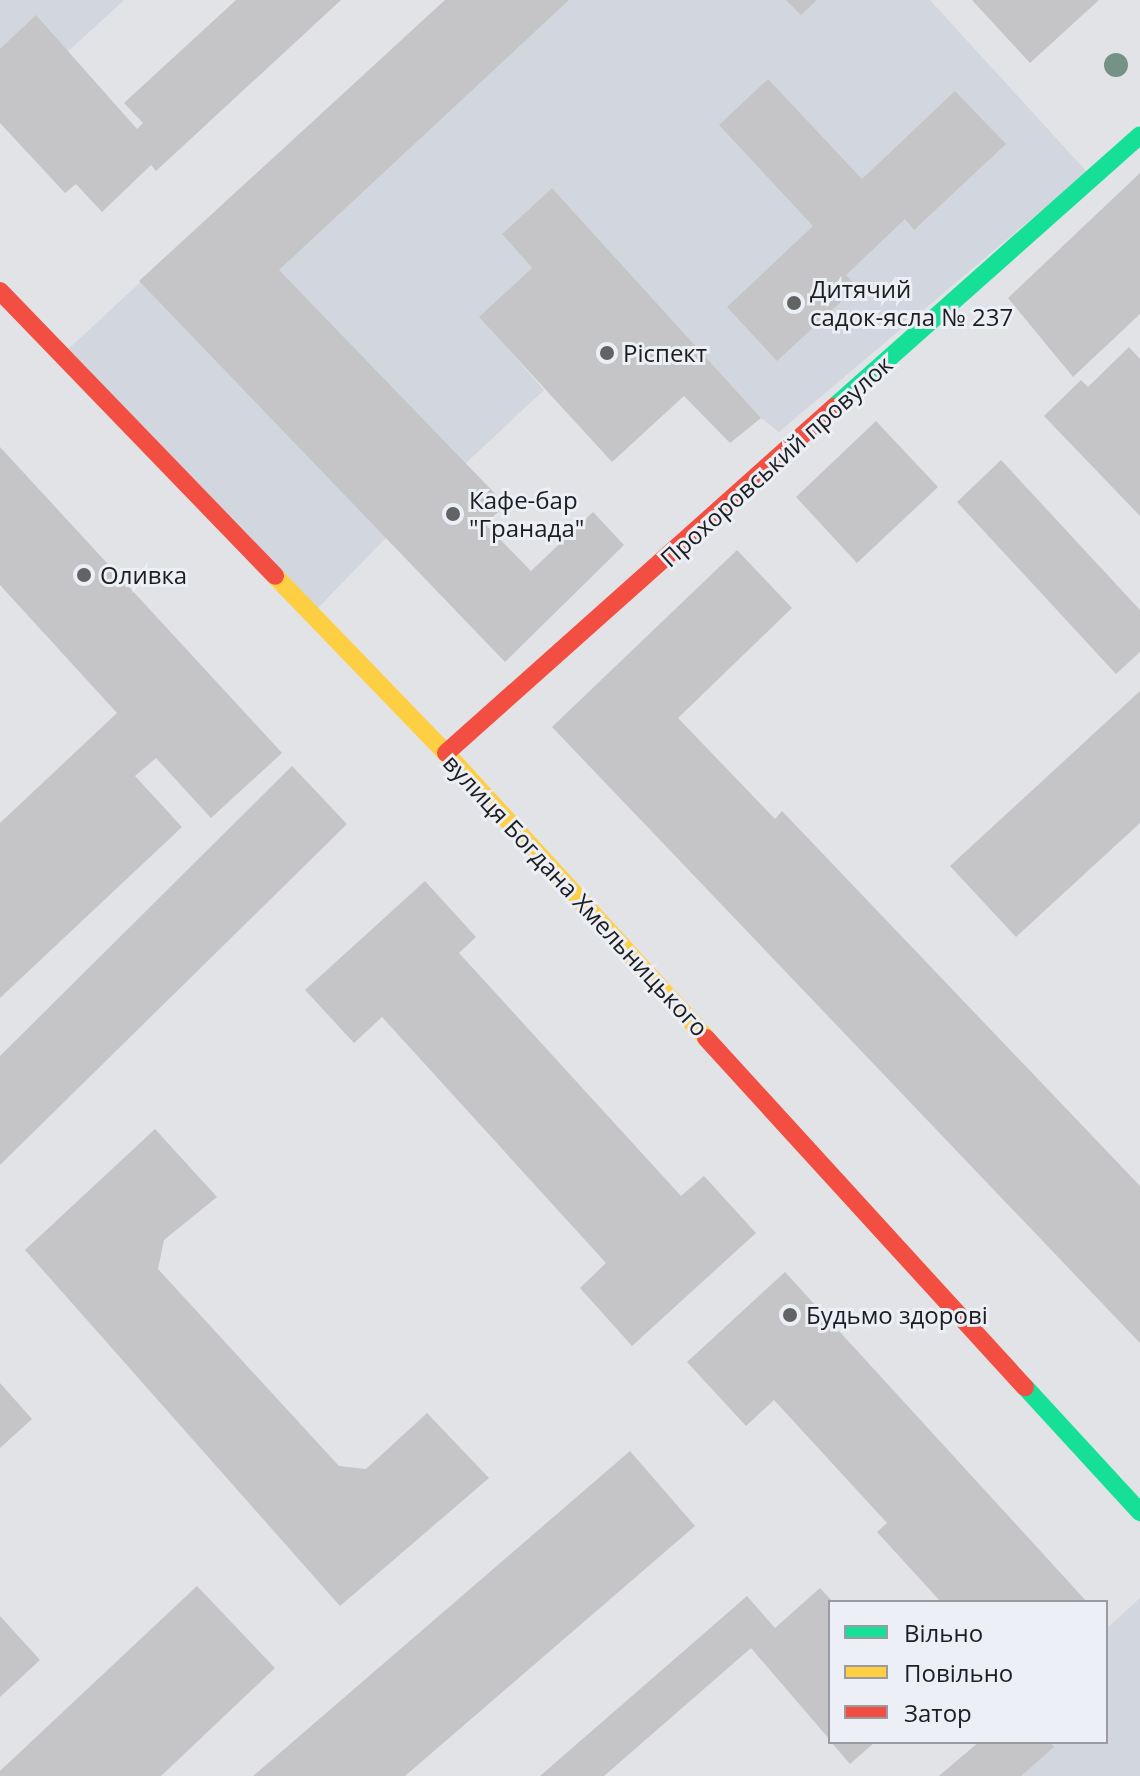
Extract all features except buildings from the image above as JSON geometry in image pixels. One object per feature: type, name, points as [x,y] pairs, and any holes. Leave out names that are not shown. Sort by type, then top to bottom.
[{"type":"main road","name":"Прохоровський провулок","points":[[446,753],[1140,135]]},
{"type":"main road","name":"вулиця Богдана Хмельницького","points":[[0,291],[446,753],[1140,1512]]},
{"type":"shaded area","points":[[0,0],[124,0],[0,114]]},
{"type":"shaded area","points":[[445,0],[930,0],[1087,172],[779,432],[761,418],[552,188],[502,234],[532,268],[480,317],[544,390],[386,538],[315,611],[64,353]]},
{"type":"shaded area","points":[[1140,1598],[1140,1776],[939,1776],[977,1744],[1108,1744],[1108,1627]]},
{"type":"traffic: fast","points":[[834,407],[1140,135]]},
{"type":"traffic: fast","points":[[1025,1387],[1140,1512]]},
{"type":"traffic: slow","points":[[275,576],[446,753],[706,1038]]},
{"type":"traffic: jam","points":[[0,291],[275,576]]},
{"type":"traffic: jam","points":[[446,753],[834,407]]},
{"type":"traffic: jam","points":[[706,1038],[1025,1387]]},
{"type":"place","name":"Дитячий садок-ясла № 237","points":[[794,303]]},
{"type":"place","name":"Ріспект","points":[[607,353]]},
{"type":"place","name":"Кафе-бар \"Гранада\"","points":[[453,514]]},
{"type":"place","name":"Оливка","points":[[84,575]]},
{"type":"place","name":"Будьмо здорові","points":[[790,1315]]}]
